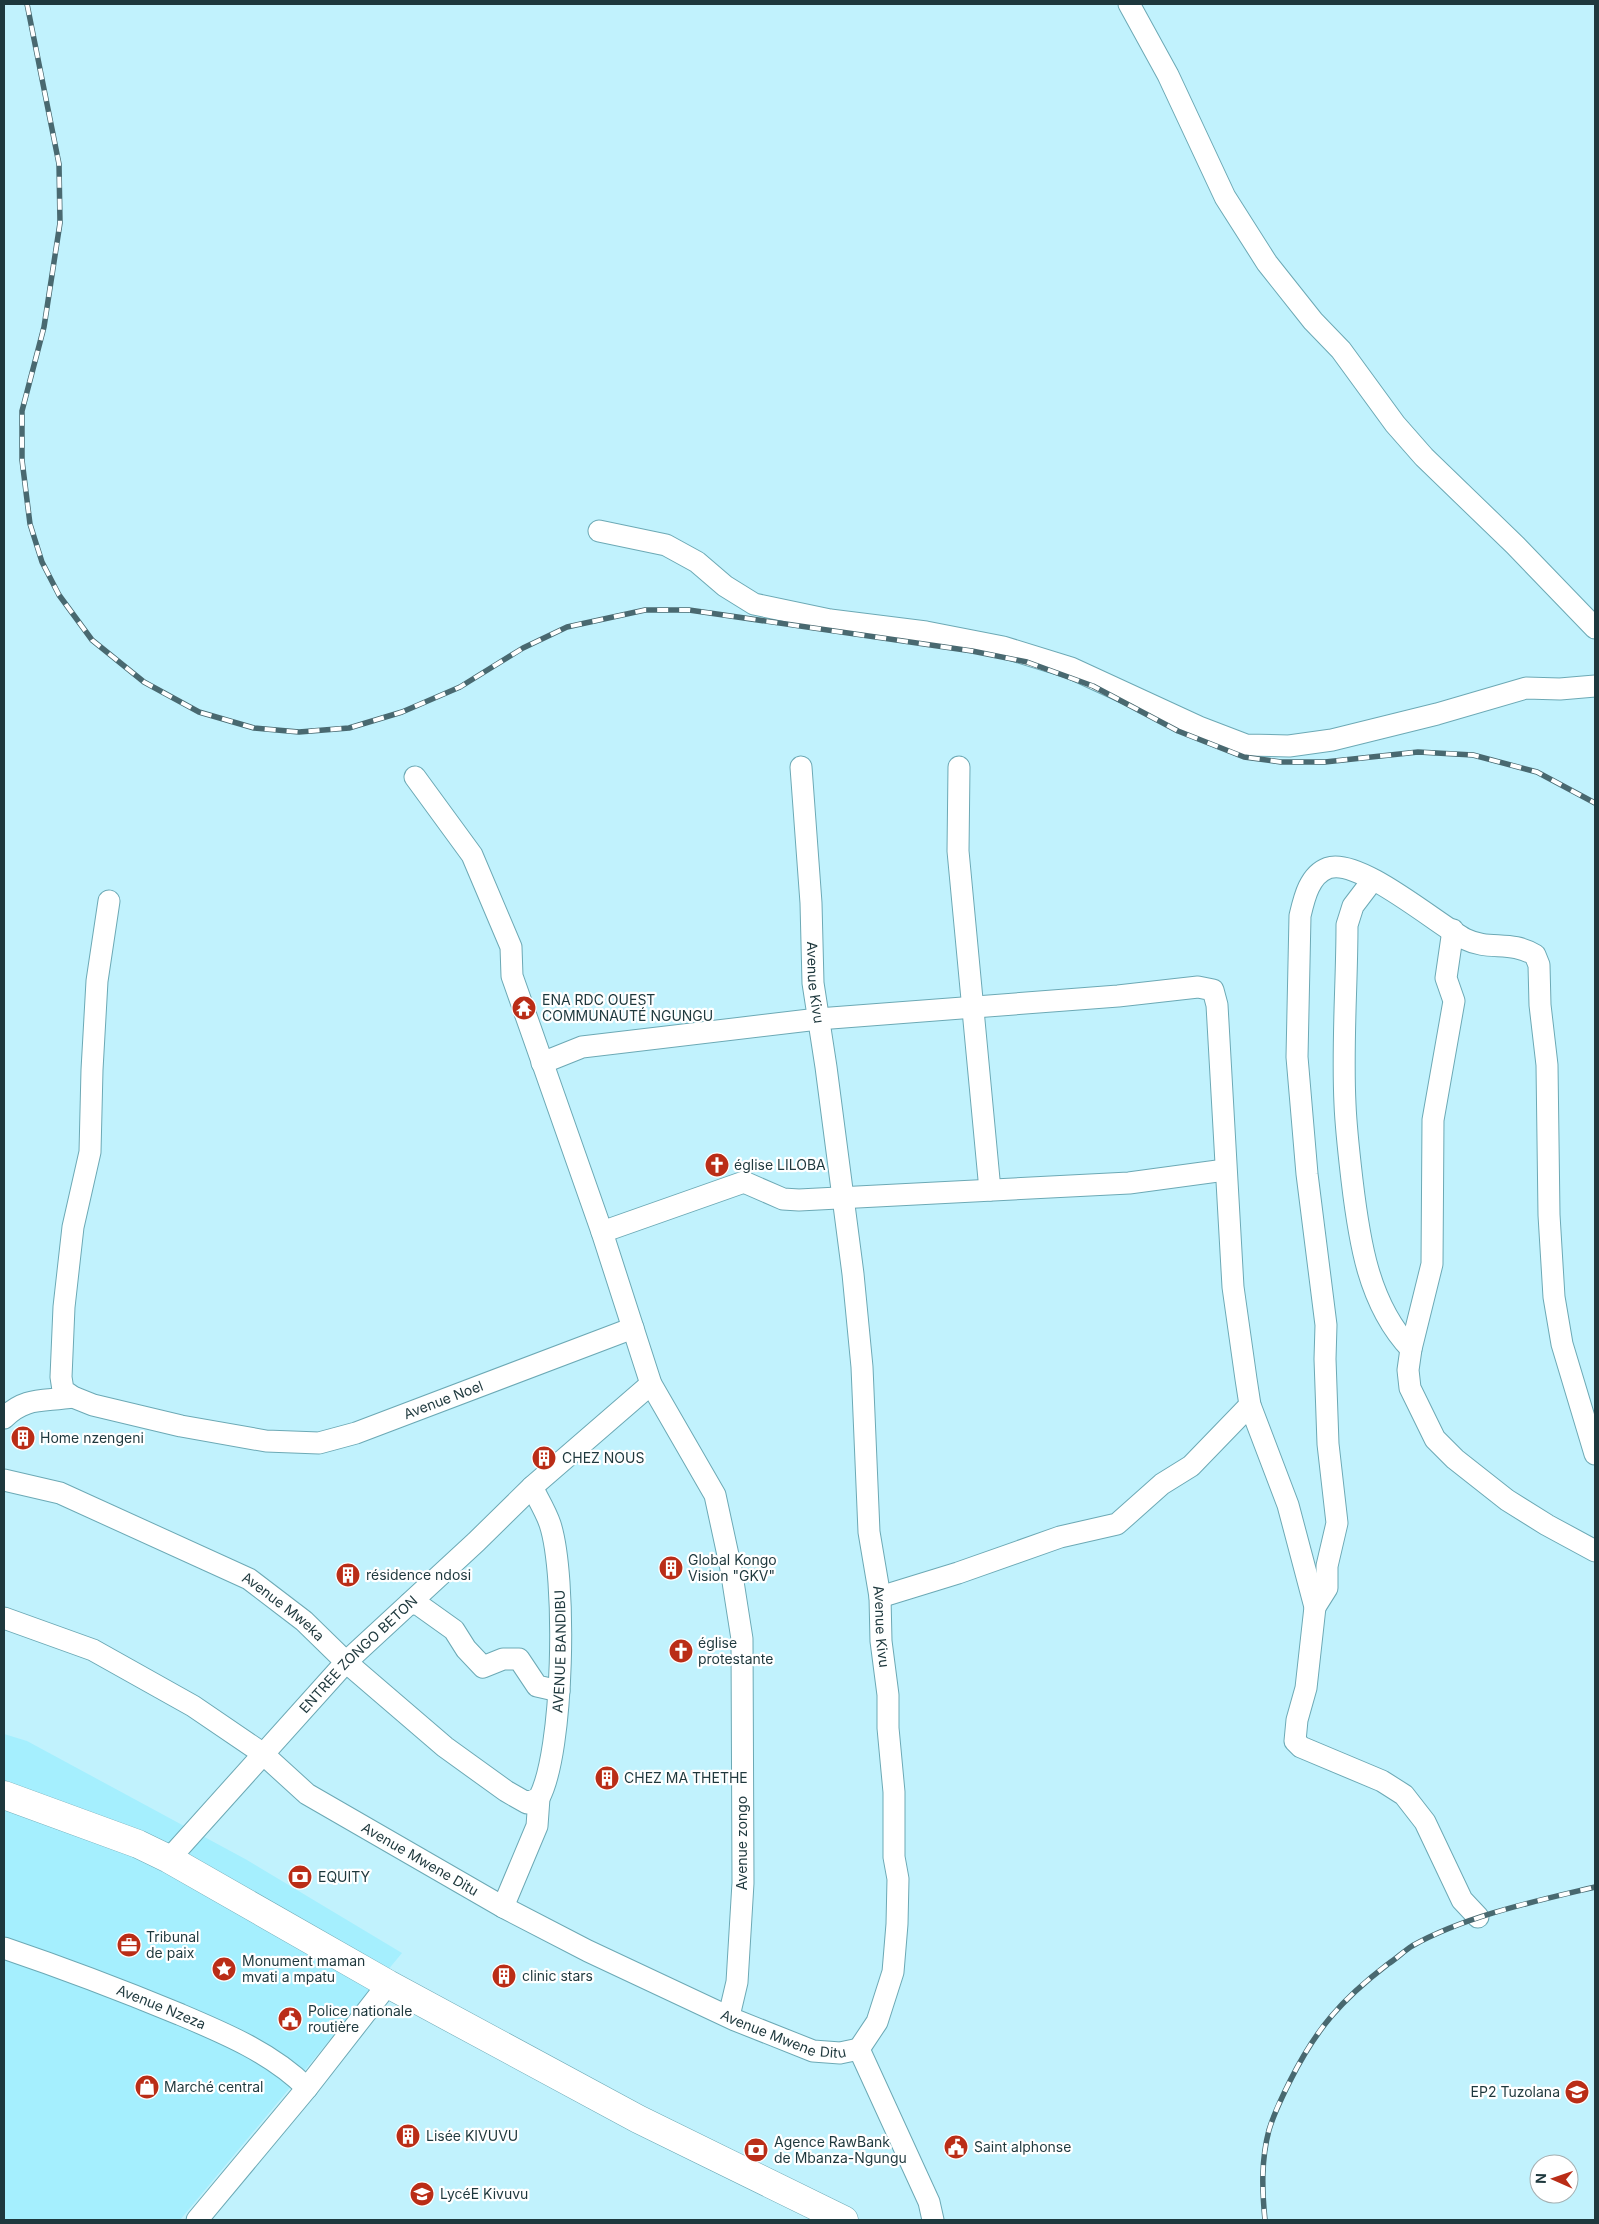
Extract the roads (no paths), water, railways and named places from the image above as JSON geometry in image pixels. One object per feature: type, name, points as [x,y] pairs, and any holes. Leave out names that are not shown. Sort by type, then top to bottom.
[{"type":"highway","points":[[4,1794],[138,1844],[169,1859],[388,1984],[638,2120],[844,2220]]},
{"type":"street","points":[[1129,4],[1168,75],[1225,197],[1267,263],[1313,321],[1341,350],[1395,424],[1418,450],[1595,628]]},
{"type":"street","points":[[599,531],[666,545],[697,562],[725,586],[754,604],[830,620],[926,632],[1003,647],[1071,668],[1199,727],[1246,745],[1289,746],[1332,740],[1437,714],[1526,688],[1560,689],[1595,686]]},
{"type":"street","name":"Avenue Kivu","points":[[801,767],[811,904],[812,983],[843,1196],[862,1367],[869,1532],[880,1597],[880,1641],[888,1695],[888,1728],[894,1792],[894,1857],[898,1879],[893,1972],[877,2022],[859,2049]]},
{"type":"street","points":[[959,767],[958,851],[990,1190]]},
{"type":"street","name":"Avenue zongo","points":[[415,777],[472,855],[511,947],[512,976],[602,1232],[651,1384],[715,1495],[731,1569],[742,1639],[742,1883],[738,1982],[729,2016]]},
{"type":"street","points":[[1315,1607],[1327,1588],[1327,1566],[1337,1523],[1328,1444],[1325,1359],[1326,1325],[1315,1241],[1297,1058],[1300,916],[1304,897],[1311,883],[1319,873],[1329,868],[1342,868],[1398,892],[1466,940],[1483,945],[1516,946],[1526,949],[1535,955],[1540,965],[1540,1006],[1547,1065],[1549,1216],[1554,1297],[1562,1344],[1595,1454]]},
{"type":"street","points":[[1372,881],[1353,906],[1347,925],[1344,1095],[1347,1135],[1358,1234],[1383,1310],[1397,1334],[1410,1349]]},
{"type":"street","points":[[73,1398],[63,1390],[61,1377],[64,1307],[73,1227],[90,1152],[97,981],[109,900]]},
{"type":"street","points":[[1453,930],[1446,978],[1454,1001],[1433,1120],[1432,1264],[1410,1349],[1410,1388],[1436,1439],[1455,1459],[1507,1500],[1547,1526],[1595,1551]]},
{"type":"street","points":[[542,1062],[582,1047],[818,1019],[1118,996],[1198,987],[1213,990],[1217,1014],[1233,1287],[1250,1405],[1288,1505],[1315,1607],[1306,1688],[1297,1720],[1295,1741],[1301,1747],[1382,1781],[1404,1795],[1425,1822],[1462,1900],[1478,1917]]},
{"type":"street","points":[[602,1232],[744,1182],[783,1200],[1129,1183],[1225,1170]]},
{"type":"street","name":"Avenue Noel","points":[[73,1398],[93,1405],[181,1426],[248,1437],[266,1442],[319,1443],[337,1440],[633,1328]]},
{"type":"street","name":"ENTREE ZONGO BETON","points":[[169,1859],[262,1753],[346,1662],[532,1487],[651,1384]]},
{"type":"street","points":[[4,1418],[15,1406],[31,1401],[73,1398]]},
{"type":"street","points":[[880,1597],[958,1573],[1060,1537],[1117,1524],[1162,1484],[1191,1466],[1250,1405]]},
{"type":"street","name":"Avenue Mweka","points":[[4,1480],[60,1493],[249,1579],[304,1621],[346,1662],[445,1747],[530,1800]]},
{"type":"street","name":"AVENUE BANDIBU","points":[[503,1907],[537,1826],[530,1800],[551,1766],[559,1691],[559,1602],[556,1556],[550,1525],[532,1487]]},
{"type":"street","points":[[410,1603],[420,1604],[454,1630],[466,1649],[483,1667],[503,1659],[519,1659],[537,1686],[559,1691]]},
{"type":"street","name":"Avenue Mwene Ditu","points":[[4,1618],[93,1650],[193,1706],[262,1753],[307,1794],[503,1907],[588,1951],[729,2016],[813,2051],[840,2053],[859,2049]]},
{"type":"street","name":"Avenue Nzeza","points":[[4,1948],[110,1985],[218,2030],[257,2051],[295,2077],[307,2088]]},
{"type":"street","points":[[197,2220],[307,2088],[388,1984]]},
{"type":"street","points":[[859,2049],[930,2202],[933,2220]]},
{"type":"railway","points":[[27,4],[59,164],[60,223],[44,327],[22,411],[22,460],[30,524],[42,562],[59,595],[92,640],[144,682],[199,712],[254,728],[299,732],[349,728],[402,712],[460,687],[523,648],[567,627],[645,610],[689,610],[972,651],[1027,662],[1093,686],[1178,731],[1244,757],[1281,762],[1325,762],[1418,752],[1473,755],[1537,772],[1595,803]]},
{"type":"railway","points":[[1265,2220],[1263,2164],[1266,2141],[1271,2124],[1278,2105],[1310,2046],[1343,2003],[1371,1977],[1406,1950],[1433,1935],[1501,1910],[1595,1887]]},
{"type":"place","name":"ENA RDC OUEST COMMUNAUTÉ NGUNGU","points":[[524,1008]]},
{"type":"place","name":"église LILOBA","points":[[717,1165]]},
{"type":"place","name":"Home nzengeni","points":[[23,1438]]},
{"type":"place","name":"CHEZ NOUS","points":[[544,1458]]},
{"type":"place","name":"Global Kongo Vision \"GKV\"","points":[[671,1568]]},
{"type":"place","name":"résidence ndosi","points":[[348,1575]]},
{"type":"place","name":"église protestante","points":[[681,1651]]},
{"type":"place","name":"CHEZ MA THETHE","points":[[607,1778]]},
{"type":"place","name":"EQUITY","points":[[300,1877]]},
{"type":"place","name":"Tribunal de paix","points":[[129,1945]]},
{"type":"place","name":"Monument maman mvati a mpatu","points":[[224,1969]]},
{"type":"place","name":"clinic stars","points":[[504,1976]]},
{"type":"place","name":"Police nationale routière","points":[[290,2019]]},
{"type":"place","name":"Marché central","points":[[147,2087]]},
{"type":"place","name":"EP2 Tuzolana","points":[[1577,2092]]},
{"type":"place","name":"Lisée KIVUVU","points":[[408,2136]]},
{"type":"place","name":"Saint alphonse","points":[[956,2147]]},
{"type":"place","name":"Agence RawBank de Mbanza-Ngungu","points":[[756,2150]]},
{"type":"place","name":"LycéE Kivuvu","points":[[422,2194]]}]
